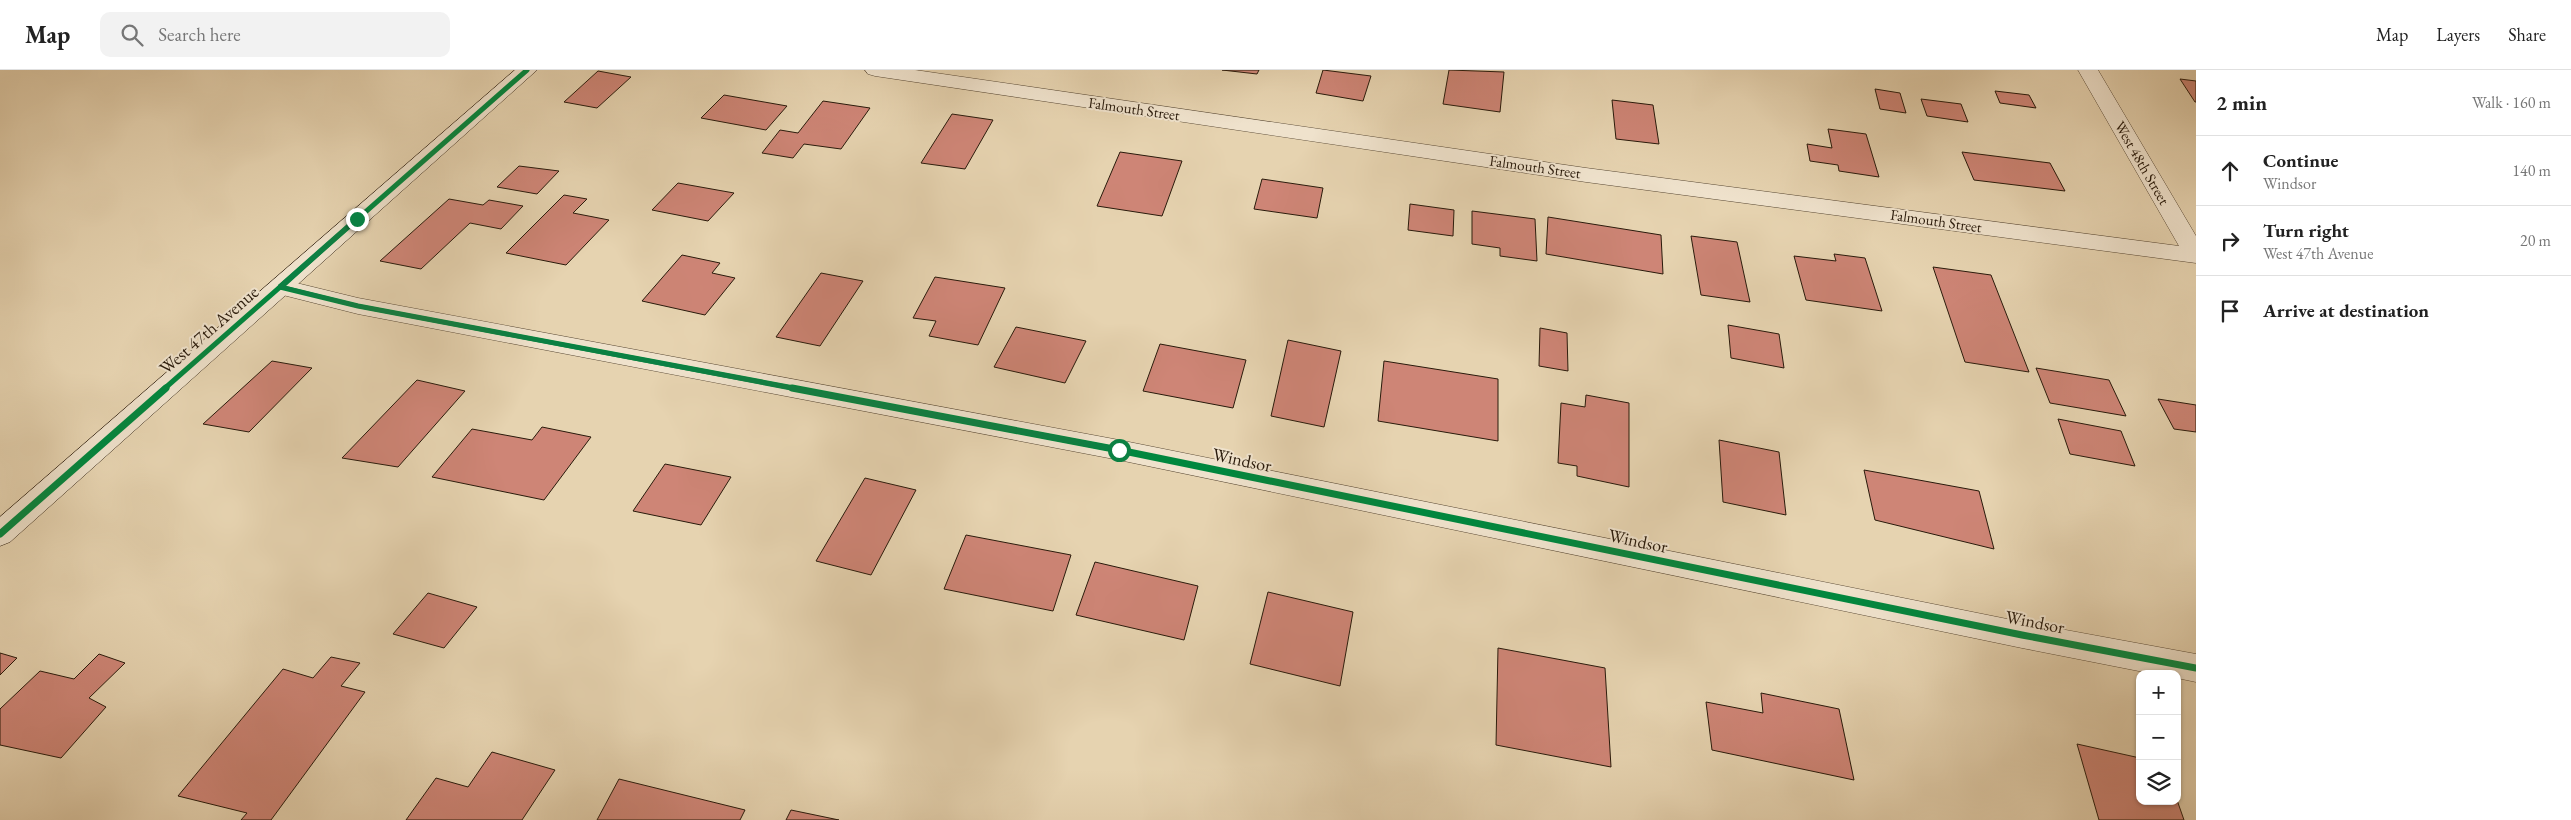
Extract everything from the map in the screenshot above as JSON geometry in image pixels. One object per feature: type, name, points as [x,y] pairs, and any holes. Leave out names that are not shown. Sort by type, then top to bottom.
[{"type":"street","name":"West 47th Avenue","points":[[0,534],[527,70]]},
{"type":"street","name":"Falmouth Street","points":[[875,70],[1576,173],[2196,256]]},
{"type":"street","name":"West 48th Street","points":[[2088,70],[2196,256]]},
{"type":"street","name":"Windsor","points":[[280,287],[358,306],[1119,450],[2003,631],[2196,668]]},
{"type":"building","points":[[1222,70],[1259,70],[1257,74]]},
{"type":"building","points":[[1323,70],[1371,76],[1363,101],[1316,93]]},
{"type":"building","points":[[1449,70],[1504,72],[1500,112],[1443,104]]},
{"type":"building","points":[[598,71],[631,77],[597,108],[564,102]]},
{"type":"building","points":[[2180,79],[2196,81],[2196,102],[2195,102]]},
{"type":"building","points":[[1875,89],[1900,93],[1906,113],[1880,109]]},
{"type":"building","points":[[1995,91],[2029,95],[2036,108],[2000,103]]},
{"type":"building","points":[[724,95],[787,106],[766,130],[701,118]]},
{"type":"building","points":[[1921,99],[1961,104],[1968,122],[1927,116]]},
{"type":"building","points":[[1612,100],[1653,105],[1659,144],[1616,139]]},
{"type":"building","points":[[823,101],[870,108],[841,149],[804,144],[793,158],[762,153],[780,130],[798,133]]},
{"type":"building","points":[[952,114],[993,120],[965,169],[921,163]]},
{"type":"building","points":[[1828,129],[1866,134],[1879,177],[1839,171],[1838,165],[1810,161],[1807,144],[1832,148]]},
{"type":"building","points":[[1120,152],[1182,161],[1162,216],[1097,206]]},
{"type":"building","points":[[1962,152],[2050,163],[2065,191],[1974,180]]},
{"type":"building","points":[[519,166],[559,171],[537,194],[497,187]]},
{"type":"building","points":[[1262,179],[1323,188],[1317,218],[1254,209]]},
{"type":"building","points":[[678,183],[734,193],[708,221],[652,210]]},
{"type":"building","points":[[564,195],[587,199],[573,213],[609,220],[566,265],[506,253]]},
{"type":"building","points":[[449,199],[483,205],[489,200],[523,206],[501,229],[470,223],[421,269],[380,261]]},
{"type":"building","points":[[1410,204],[1454,210],[1453,236],[1408,230]]},
{"type":"building","points":[[1472,211],[1535,219],[1537,261],[1500,256],[1500,248],[1472,244]]},
{"type":"building","points":[[1548,217],[1661,235],[1663,274],[1546,254]]},
{"type":"building","points":[[1691,236],[1737,242],[1750,302],[1701,295]]},
{"type":"building","points":[[1834,254],[1865,258],[1882,311],[1806,300],[1794,256],[1836,261]]},
{"type":"building","points":[[682,255],[720,263],[712,273],[735,278],[705,315],[642,301]]},
{"type":"building","points":[[1933,267],[1991,275],[2029,372],[1965,362]]},
{"type":"building","points":[[821,273],[863,281],[820,346],[776,337]]},
{"type":"building","points":[[935,277],[1005,288],[978,345],[929,336],[936,321],[913,318]]},
{"type":"building","points":[[1728,325],[1779,334],[1784,368],[1731,358]]},
{"type":"building","points":[[1016,327],[1086,341],[1065,383],[994,367]]},
{"type":"building","points":[[1540,328],[1567,333],[1568,371],[1539,366]]},
{"type":"building","points":[[1288,340],[1341,351],[1324,427],[1271,416]]},
{"type":"building","points":[[1160,344],[1246,360],[1233,408],[1143,391]]},
{"type":"building","points":[[272,361],[312,368],[249,432],[203,424]]},
{"type":"building","points":[[1384,361],[1498,379],[1498,441],[1378,421]]},
{"type":"building","points":[[2036,368],[2109,380],[2126,416],[2050,403]]},
{"type":"building","points":[[417,380],[465,391],[398,467],[342,458]]},
{"type":"building","points":[[1586,395],[1629,403],[1629,487],[1577,476],[1577,466],[1558,463],[1561,403],[1585,407]]},
{"type":"building","points":[[2158,399],[2196,405],[2196,432],[2174,429]]},
{"type":"building","points":[[2058,419],[2121,431],[2135,466],[2070,454]]},
{"type":"building","points":[[542,427],[591,437],[544,500],[432,477],[472,429],[532,440]]},
{"type":"building","points":[[1719,440],[1779,452],[1786,515],[1723,502]]},
{"type":"building","points":[[665,464],[731,477],[701,525],[633,511]]},
{"type":"building","points":[[1864,470],[1979,491],[1994,549],[1875,520]]},
{"type":"building","points":[[865,478],[916,490],[871,575],[816,561]]},
{"type":"building","points":[[966,535],[1071,555],[1053,611],[944,589]]},
{"type":"building","points":[[1095,562],[1198,586],[1184,640],[1076,615]]},
{"type":"building","points":[[1268,592],[1353,612],[1340,686],[1250,664]]},
{"type":"building","points":[[428,593],[477,607],[444,648],[393,634]]},
{"type":"building","points":[[1498,648],[1605,668],[1611,767],[1496,745]]},
{"type":"building","points":[[0,653],[17,658],[0,675]]},
{"type":"building","points":[[99,654],[125,663],[89,698],[106,707],[61,758],[0,745],[0,709],[40,671],[74,679]]},
{"type":"building","points":[[331,657],[360,663],[341,686],[365,692],[271,820],[241,820],[247,813],[178,796],[283,669],[313,678]]},
{"type":"building","points":[[1761,693],[1839,709],[1854,780],[1712,750],[1706,702],[1763,713]]},
{"type":"building","points":[[2077,744],[2136,757],[2136,805],[2179,805],[2184,820],[2099,820]]},
{"type":"building","points":[[492,752],[555,770],[522,820],[406,820],[436,778],[468,787]]},
{"type":"building","points":[[619,779],[745,810],[740,820],[597,820]]},
{"type":"building","points":[[791,810],[839,820],[786,820]]},
{"type":"cycle path","points":[[0,534],[527,70]]},
{"type":"cycle path","points":[[280,287],[358,306],[1119,450],[2022,635],[2196,668]]},
{"type":"route","points":[[357,219],[280,287],[358,306],[1119,450]]}]
